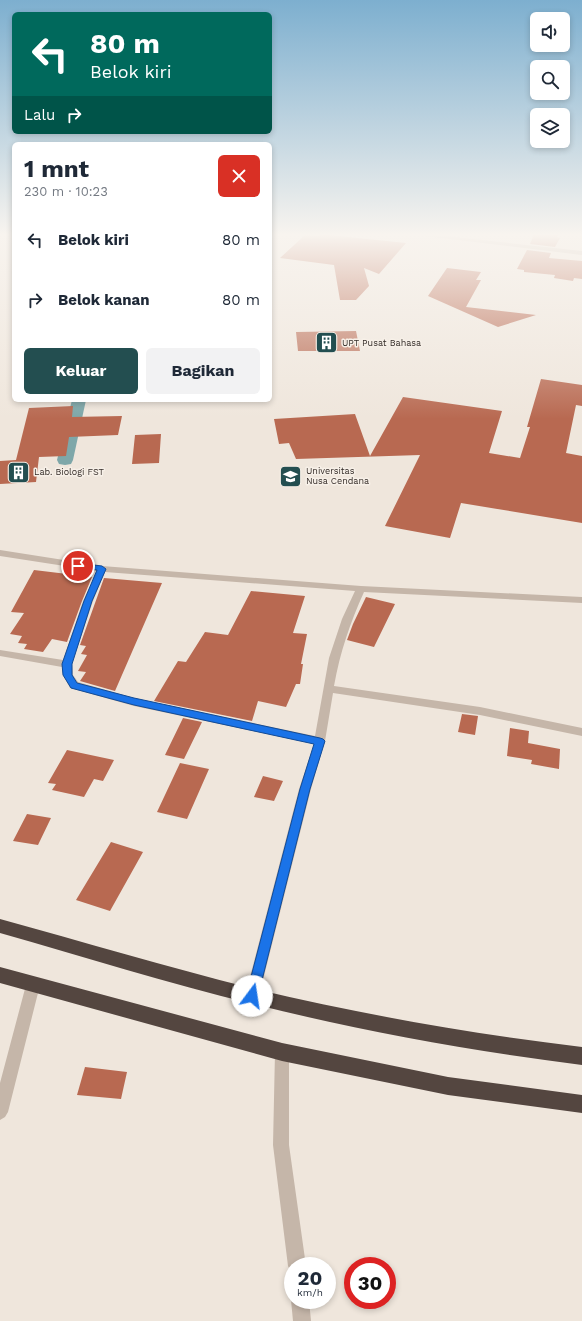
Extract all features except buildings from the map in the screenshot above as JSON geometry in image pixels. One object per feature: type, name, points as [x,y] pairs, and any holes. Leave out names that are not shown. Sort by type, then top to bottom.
[{"type":"highway","points":[[0,926],[252,996],[365,1021],[524,1050],[582,1056]]},
{"type":"highway","points":[[0,975],[282,1052],[448,1086],[582,1104]]},
{"type":"street","points":[[0,553],[102,569],[360,589],[582,600]]},
{"type":"street","points":[[102,569],[88,601],[67,664],[68,675],[74,685],[134,702],[320,741]]},
{"type":"street","points":[[252,996],[305,789],[320,741],[334,658],[360,589]]},
{"type":"street","points":[[0,653],[67,664]]},
{"type":"street","points":[[328,689],[480,711],[582,732]]},
{"type":"street","points":[[0,1112],[33,985]]},
{"type":"street","points":[[282,1052],[281,1145],[296,1257]]},
{"type":"street","points":[[301,1309],[302,1321]]},
{"type":"waterway","points":[[65,460],[79,402]]},
{"type":"place","name":"UPT Pusat Bahasa","points":[[327,343]]},
{"type":"place","name":"Lab. Biologi FST","points":[[19,472]]},
{"type":"place","name":"Universitas Nusa Cendana","points":[[291,476]]},
{"type":"route","points":[[78,566],[102,569],[88,601],[67,664],[68,675],[74,685],[134,702],[320,741],[305,789],[252,996]]}]
